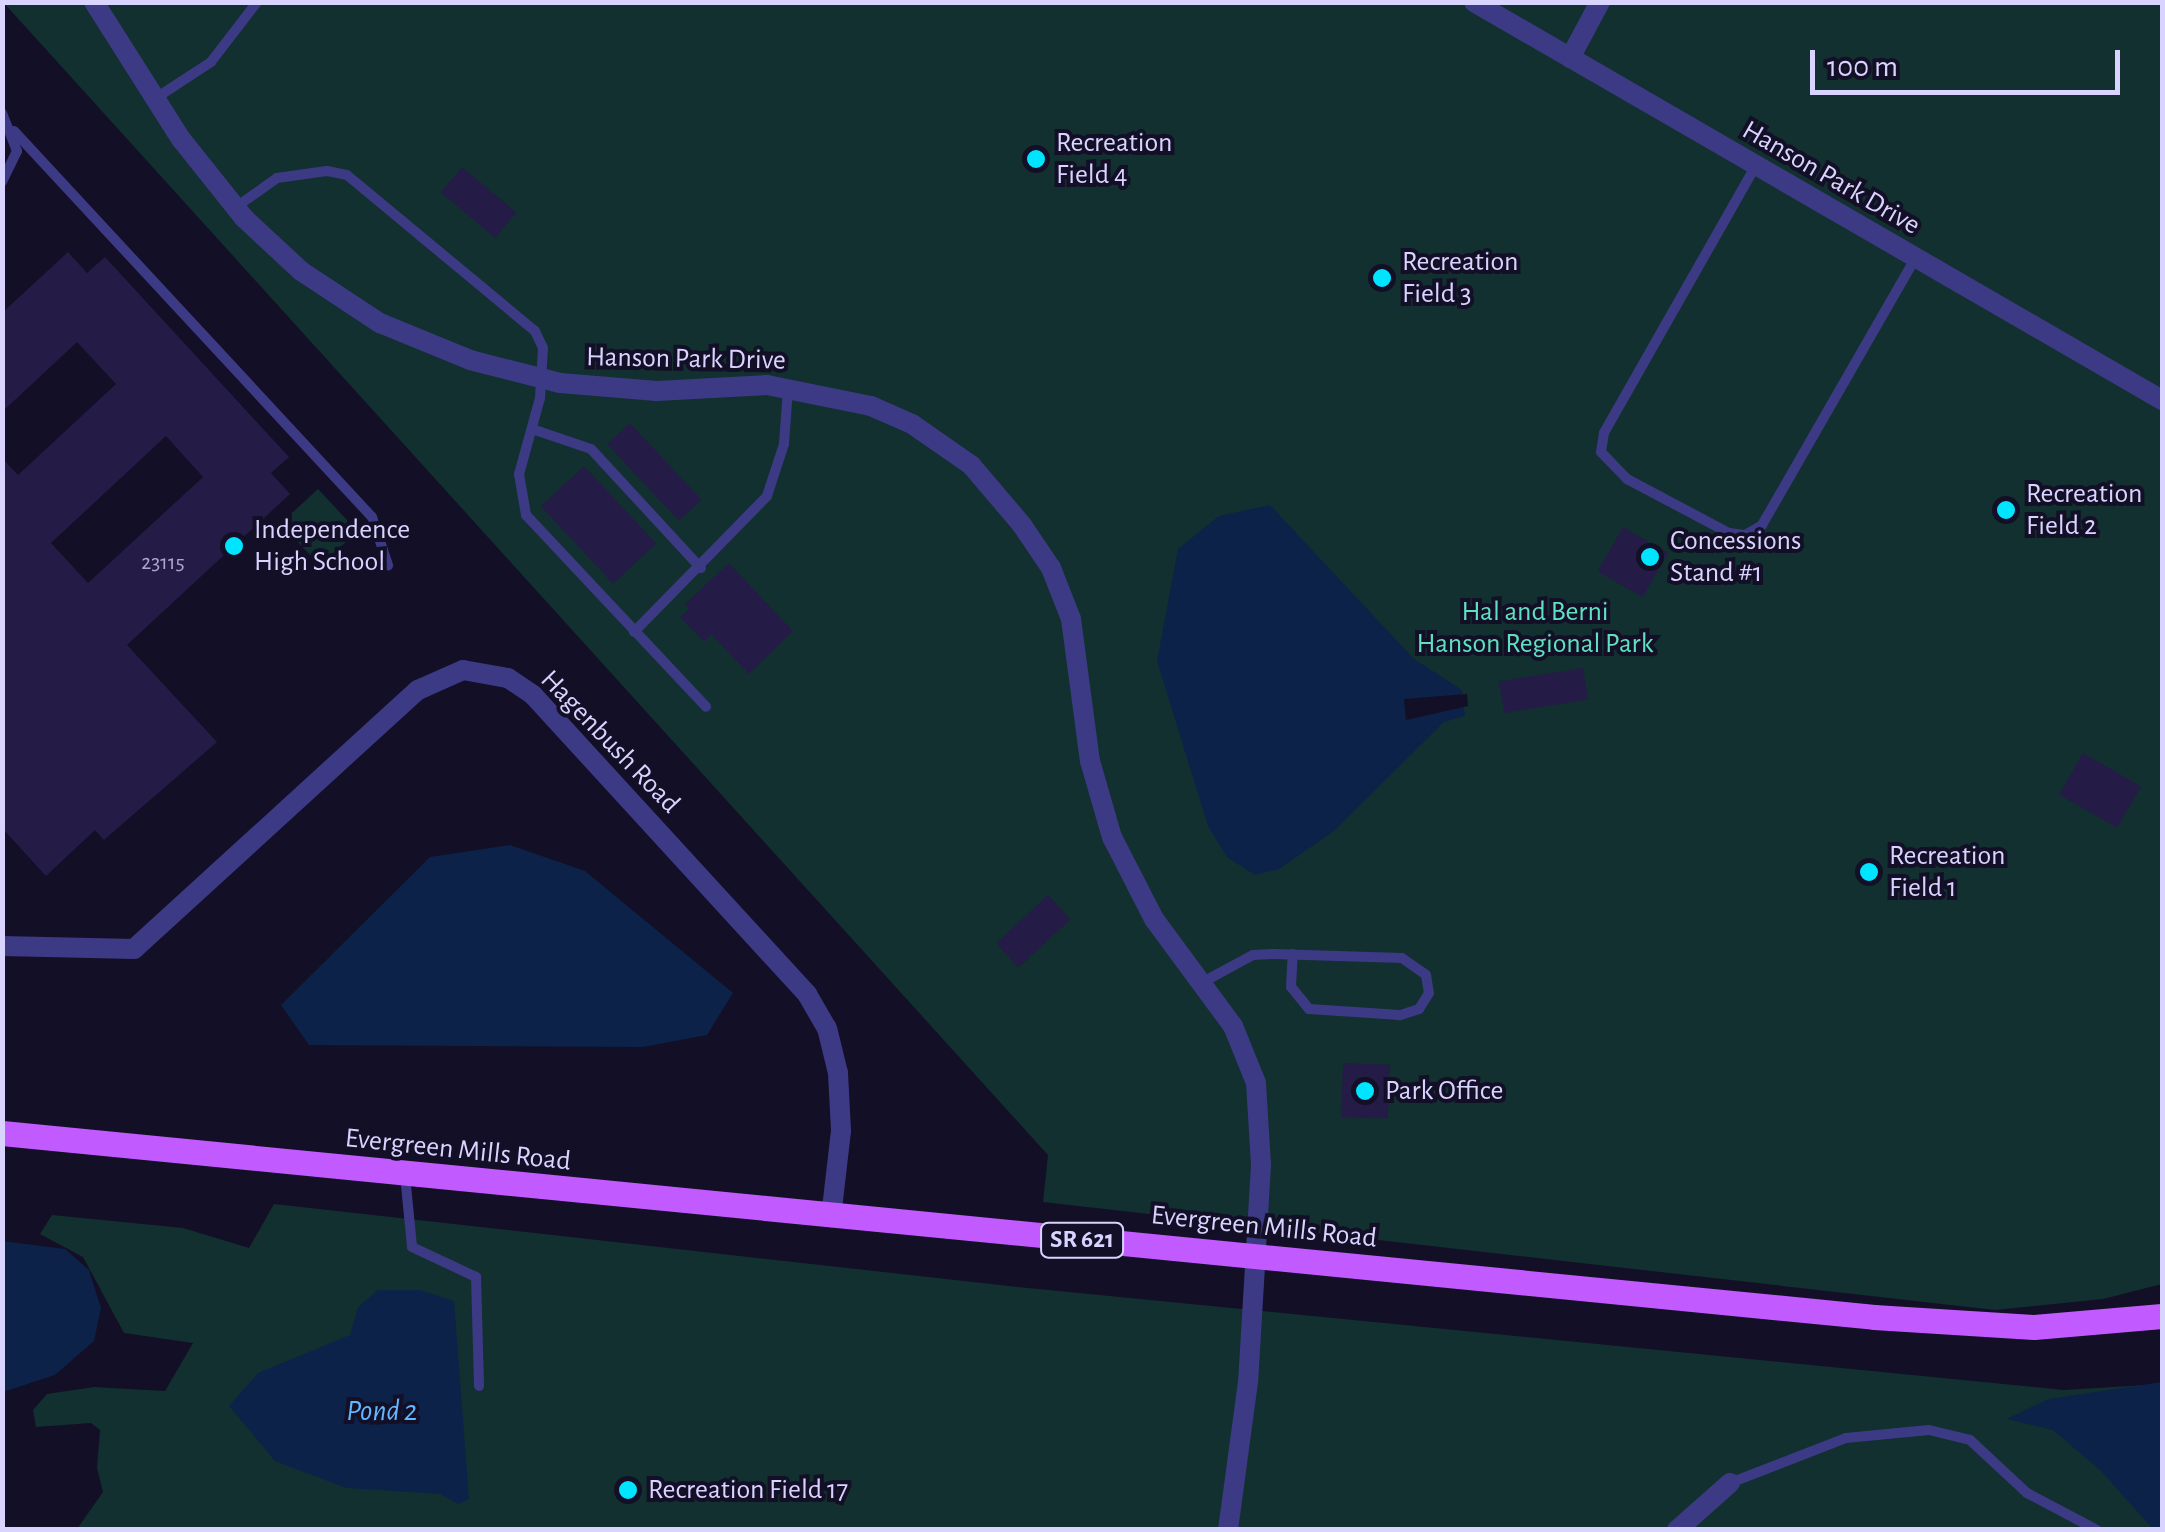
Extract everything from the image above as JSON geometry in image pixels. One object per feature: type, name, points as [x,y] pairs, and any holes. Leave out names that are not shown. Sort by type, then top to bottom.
[{"type":"main road","name":"Evergreen Mills Road","points":[[2,1133],[831,1217],[1254,1253],[1947,1322],[2034,1327],[2162,1316]]},
{"type":"street","name":"Hanson Park Drive","points":[[94,2],[156,98],[235,208],[300,271],[380,322],[470,360],[542,379],[620,390],[788,387],[871,406],[912,424],[972,465],[1022,526],[1051,568],[1071,620],[1090,761],[1112,836],[1154,919],[1234,1026],[1256,1082],[1261,1164],[1248,1382],[1228,1530]]},
{"type":"street","name":"Hanson Park Drive","points":[[1474,2],[2162,400]]},
{"type":"street","points":[[1570,58],[1600,2]]},
{"type":"street","name":"Hagenbush Road","points":[[2,946],[134,949],[418,690],[463,670],[508,678],[533,694],[807,994],[826,1028],[838,1073],[841,1131],[831,1217]]},
{"type":"street","points":[[1677,1530],[1730,1483]]},
{"type":"lane","points":[[156,98],[211,62],[257,2]]},
{"type":"lane","points":[[2,114],[372,517],[388,565]]},
{"type":"lane","points":[[2,182],[17,151],[14,131]]},
{"type":"lane","points":[[1755,166],[1604,433],[1601,452],[1627,479],[1728,533],[1745,535],[1762,526],[1916,259]]},
{"type":"lane","points":[[235,208],[278,178],[304,172],[347,175],[526,322],[543,348],[542,379],[519,474],[526,515],[706,707]]},
{"type":"lane","points":[[634,632],[754,516],[772,486],[784,444],[788,387]]},
{"type":"lane","points":[[532,429],[590,449],[701,568]]},
{"type":"lane","points":[[1203,982],[1254,955],[1293,954],[1415,962],[1426,975],[1429,993],[1418,1009],[1400,1015],[1309,1009],[1291,987],[1293,954]]},
{"type":"lane","points":[[404,1174],[412,1247],[476,1277],[478,1386]]},
{"type":"lane","points":[[1730,1483],[1846,1438],[1929,1430],[1970,1440],[2027,1494],[2096,1530]]},
{"type":"green space","name":"Hal and Berni Hanson Regional Park","points":[[3,2],[2162,3],[2162,1284],[2103,1299],[1995,1310],[1043,1202],[1048,1155]]},
{"type":"green space","points":[[318,489],[347,520],[347,541],[320,565],[280,524]]},
{"type":"green space","points":[[274,1204],[1018,1287],[2064,1390],[2162,1384],[2162,1529],[77,1529],[103,1492],[97,1468],[100,1430],[91,1423],[36,1427],[33,1410],[47,1394],[94,1387],[165,1391],[193,1343],[124,1333],[83,1257],[40,1234],[52,1215],[183,1228],[249,1248]]},
{"type":"water","points":[[1270,505],[1414,659],[1462,690],[1465,716],[1444,722],[1334,831],[1279,869],[1255,875],[1227,857],[1208,826],[1157,661],[1178,549],[1219,516]]},
{"type":"water","points":[[510,845],[585,871],[733,993],[707,1035],[643,1047],[309,1045],[281,1005],[430,857]]},
{"type":"water","points":[[2,1241],[65,1249],[89,1270],[101,1308],[94,1341],[55,1375],[3,1392]]},
{"type":"water","name":"Pond 2","points":[[378,1290],[420,1290],[454,1301],[469,1499],[458,1504],[440,1494],[346,1488],[275,1461],[229,1406],[258,1373],[350,1335],[358,1307]]},
{"type":"water","points":[[2162,1382],[2162,1529],[2153,1529],[2101,1471],[2053,1430],[2007,1419],[2048,1399]]},
{"type":"pier","points":[[1467,694],[1468,706],[1406,720],[1404,699]]},
{"type":"building","points":[[462,167],[516,213],[495,238],[441,192]]},
{"type":"building","name":"Independence High School","points":[[68,252],[87,273],[105,257],[289,457],[271,473],[290,494],[127,645],[217,742],[104,840],[95,830],[46,876],[2,828],[2,458],[18,475],[116,384],[77,342],[2,412],[2,313]],"holes":[[[166,436],[203,477],[88,583],[51,543]]]},
{"type":"building","points":[[630,423],[702,500],[679,521],[607,444]]},
{"type":"building","points":[[584,466],[656,544],[613,584],[541,506]]},
{"type":"building","points":[[1623,527],[1668,553],[1643,597],[1598,571]]},
{"type":"building","points":[[729,563],[793,631],[749,674],[711,634],[704,642],[680,617],[689,609],[685,604]]},
{"type":"building","points":[[1583,668],[1588,700],[1504,713],[1499,681]]},
{"type":"building","points":[[2083,753],[2141,787],[2117,828],[2059,795]]},
{"type":"building","points":[[1048,895],[1071,919],[1019,968],[996,943]]},
{"type":"building","name":"Park Office","points":[[1343,1063],[1390,1065],[1388,1119],[1341,1117]]},
{"type":"place","name":"Recreation Field 4","points":[[1036,159]]},
{"type":"place","name":"Recreation Field 3","points":[[1382,278]]},
{"type":"place","name":"Recreation Field 2","points":[[2006,510]]},
{"type":"place","name":"Independence High School","points":[[234,546]]},
{"type":"place","name":"Concessions Stand #1","points":[[1650,557]]},
{"type":"place","name":"Recreation Field 1","points":[[1869,872]]},
{"type":"place","name":"Park Office","points":[[1365,1091]]},
{"type":"place","name":"Recreation Field 17","points":[[628,1490]]}]
